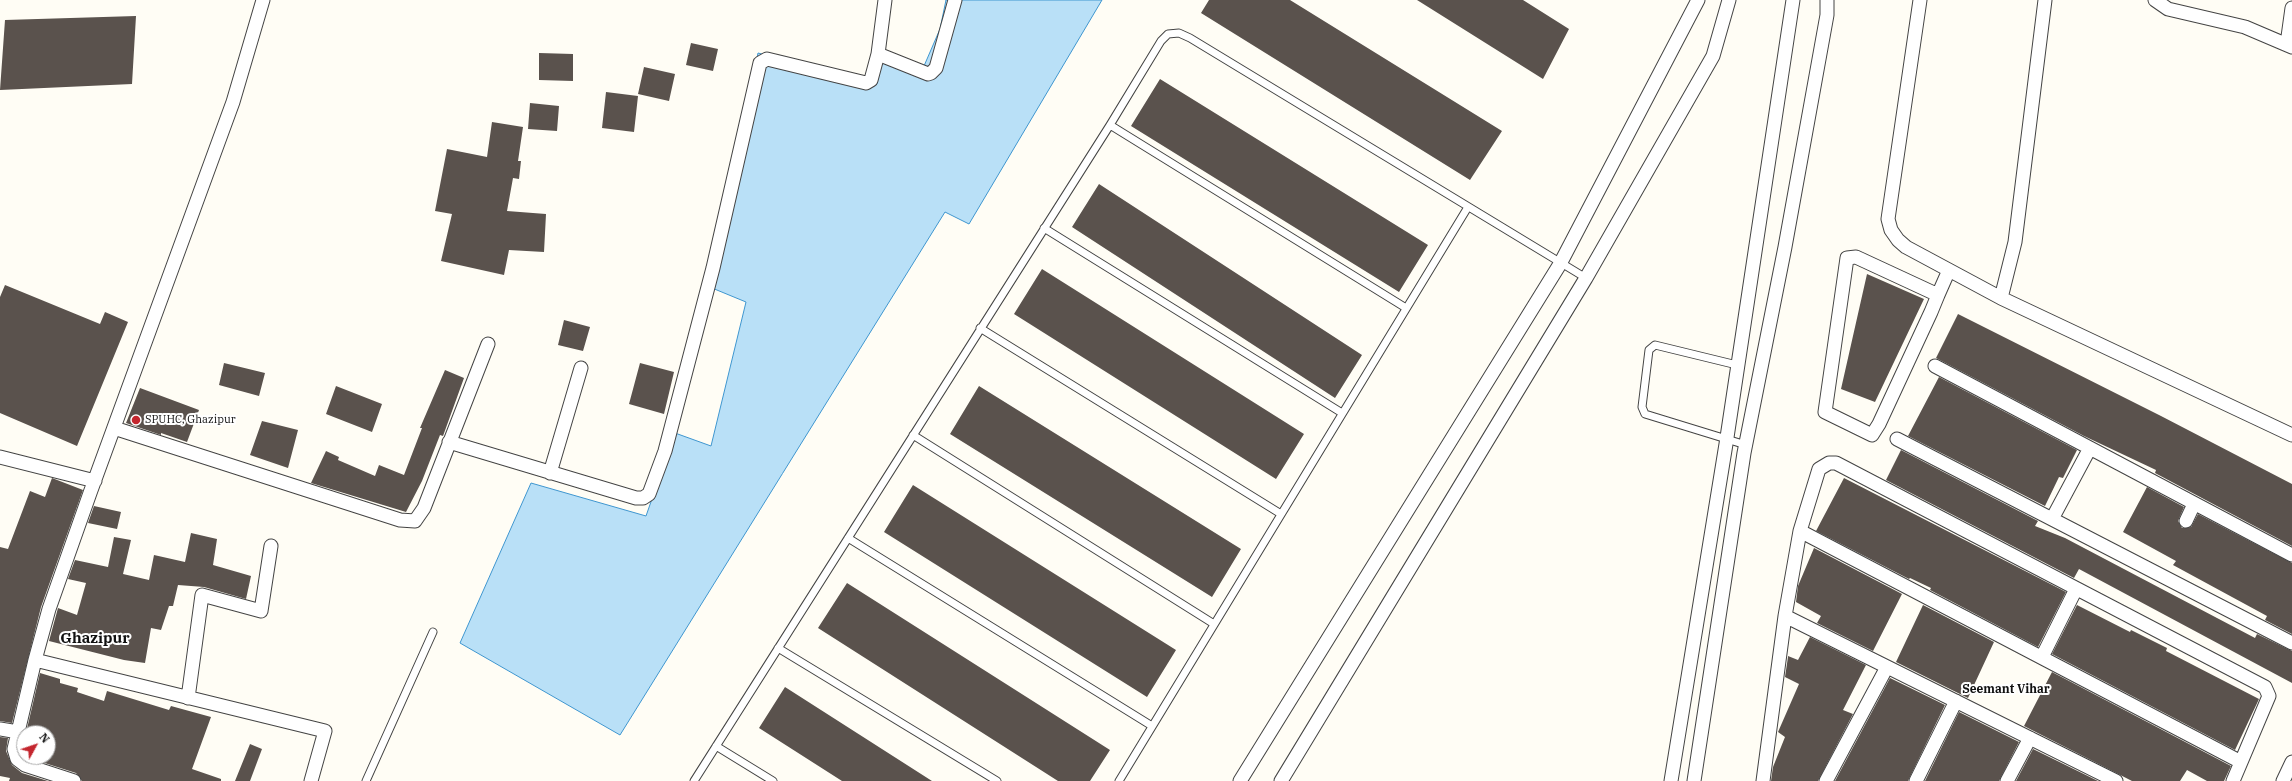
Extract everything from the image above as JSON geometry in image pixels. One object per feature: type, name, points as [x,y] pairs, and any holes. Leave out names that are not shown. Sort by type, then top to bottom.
[{"type":"street","points":[[20,725],[49,609],[233,102],[263,0]]},
{"type":"street","points":[[449,442],[636,498],[643,498],[649,494],[665,451],[713,268],[760,63],[767,59],[864,84],[871,80],[878,54],[885,0]]},
{"type":"street","points":[[878,54],[931,74],[936,68],[955,0]]},
{"type":"street","points":[[1240,781],[1560,264],[1698,0]]},
{"type":"street","points":[[1280,781],[1586,278],[1713,56],[1729,0]]},
{"type":"street","points":[[1671,781],[1726,440],[1793,0]]},
{"type":"street","points":[[1694,781],[1746,445],[1789,224],[1827,15],[1827,0]]},
{"type":"street","points":[[1920,0],[1888,219],[1891,230],[1906,247],[2001,298],[2292,435]]},
{"type":"street","points":[[2001,298],[2015,242],[2045,0]]},
{"type":"street","points":[[2155,0],[2168,9],[2245,27],[2290,46],[2292,8]]},
{"type":"street","points":[[1938,295],[1856,257],[1847,258],[1825,412],[1872,435],[1938,295],[1949,270]]},
{"type":"street","points":[[114,428],[400,520],[415,521],[424,508],[488,344]]},
{"type":"street","points":[[1935,366],[2292,555]]},
{"type":"street","points":[[550,473],[581,368]]},
{"type":"street","points":[[1897,439],[2292,643]]},
{"type":"street","points":[[2052,519],[2090,448]]},
{"type":"street","points":[[0,457],[95,481]]},
{"type":"street","points":[[1763,781],[1785,616],[1800,531],[1819,469],[1829,463],[1836,463],[2076,590],[2265,687],[2269,696],[2233,781]]},
{"type":"street","points":[[2186,520],[2194,504]]},
{"type":"street","points":[[1800,531],[2242,762]]},
{"type":"street","points":[[188,698],[202,595],[261,611],[271,546]]},
{"type":"street","points":[[2042,658],[2076,590]]},
{"type":"street","points":[[1785,616],[2116,781]]},
{"type":"street","points":[[35,660],[325,731],[311,781]]},
{"type":"street","points":[[1826,781],[1887,667]]},
{"type":"street","points":[[1916,781],[1956,701]]},
{"type":"street","points":[[0,729],[16,732]]},
{"type":"street","points":[[2007,781],[2030,738]]},
{"type":"street","points":[[16,740],[14,749],[16,756]]},
{"type":"street","points":[[2282,781],[2292,762]]},
{"type":"street","points":[[25,765],[74,781]]},
{"type":"lane","points":[[694,781],[1110,125],[1161,41],[1168,34],[1179,33],[1560,264],[1586,278]]},
{"type":"lane","points":[[1110,125],[1406,308]]},
{"type":"lane","points":[[1119,781],[1468,207]]},
{"type":"lane","points":[[1044,228],[1342,413]]},
{"type":"lane","points":[[980,328],[1281,514]]},
{"type":"lane","points":[[1737,365],[1656,345],[1649,350],[1642,411],[1645,414],[1746,445]]},
{"type":"lane","points":[[913,435],[1214,624]]},
{"type":"lane","points":[[848,538],[1152,726]]},
{"type":"lane","points":[[366,781],[433,632]]},
{"type":"lane","points":[[778,648],[997,781]]},
{"type":"lane","points":[[716,746],[773,781]]},
{"type":"water","points":[[946,0],[1102,0],[969,224],[945,212],[620,735],[460,643],[531,483],[646,516],[675,433],[711,446],[746,302],[712,288],[758,53],[877,84],[881,50],[924,66],[940,29]]},
{"type":"building","points":[[1209,0],[1290,0],[1502,131],[1470,180],[1201,13]]},
{"type":"building","points":[[1417,0],[1523,0],[1569,29],[1543,79]]},
{"type":"building","points":[[136,16],[132,84],[0,90],[5,20]]},
{"type":"building","points":[[691,43],[718,49],[713,71],[686,65]]},
{"type":"building","points":[[539,53],[573,54],[573,81],[539,80]]},
{"type":"building","points":[[644,67],[675,74],[669,101],[638,94]]},
{"type":"building","points":[[1160,79],[1428,245],[1399,292],[1131,126]]},
{"type":"building","points":[[606,92],[638,96],[634,132],[602,128]]},
{"type":"building","points":[[530,103],[559,106],[557,131],[528,129]]},
{"type":"building","points":[[492,122],[523,127],[518,161],[521,161],[519,179],[513,178],[507,211],[546,214],[544,252],[509,250],[504,275],[441,261],[452,214],[435,211],[447,149],[487,157]]},
{"type":"building","points":[[1099,184],[1362,355],[1335,398],[1072,227]]},
{"type":"building","points":[[1042,269],[1304,434],[1276,479],[1014,314]]},
{"type":"building","points":[[1867,274],[1924,299],[1875,402],[1841,389]]},
{"type":"building","points":[[5,285],[100,324],[105,312],[128,322],[77,446],[0,413],[0,297]]},
{"type":"building","points":[[1958,314],[2292,484],[2292,546],[2155,473],[2156,470],[2084,436],[1936,358]]},
{"type":"building","points":[[564,320],[590,327],[583,351],[558,345]]},
{"type":"building","points":[[224,363],[265,373],[259,396],[219,385]]},
{"type":"building","points":[[640,363],[674,372],[664,414],[629,404]]},
{"type":"building","points":[[445,370],[464,378],[443,436],[440,435],[422,481],[406,512],[311,483],[326,451],[339,457],[338,460],[375,476],[379,465],[404,475],[422,428],[420,428]]},
{"type":"building","points":[[1939,377],[2077,450],[2063,478],[2059,477],[2045,506],[1908,436]]},
{"type":"building","points":[[336,386],[382,404],[372,432],[326,414]]},
{"type":"building","points":[[979,386],[1241,549],[1212,597],[950,434]]},
{"type":"building","points":[[140,388],[199,410],[187,442],[126,423]]},
{"type":"building","points":[[262,421],[298,430],[288,468],[250,455]]},
{"type":"building","points":[[1901,450],[2038,521],[2035,526],[2065,538],[2255,638],[2257,634],[2292,651],[2292,683],[2079,569],[2074,578],[1886,480]]},
{"type":"building","points":[[52,478],[83,490],[41,607],[12,723],[0,721],[0,547],[8,549],[30,491],[45,497]]},
{"type":"building","points":[[1844,478],[2066,592],[2038,647],[1930,590],[1931,588],[1910,578],[1909,579],[1816,531]]},
{"type":"building","points":[[913,485],[1176,650],[1147,697],[884,532]]},
{"type":"building","points":[[2147,487],[2184,507],[2178,521],[2182,528],[2191,527],[2198,514],[2292,563],[2292,634],[2265,620],[2267,616],[2173,565],[2176,561],[2123,532]]},
{"type":"building","points":[[94,506],[121,512],[117,529],[88,523]]},
{"type":"building","points":[[191,533],[217,539],[213,565],[251,576],[246,599],[204,587],[178,585],[173,606],[169,606],[161,630],[151,628],[145,663],[124,660],[49,641],[58,608],[77,615],[86,583],[68,579],[75,560],[108,567],[114,537],[131,540],[123,574],[149,580],[154,555],[185,562]]},
{"type":"building","points":[[1814,548],[1902,594],[1873,651],[1817,623],[1821,616],[1796,602],[1798,586]]},
{"type":"building","points":[[847,583],[1110,750],[1090,781],[1058,781],[818,628]]},
{"type":"building","points":[[1923,605],[1994,642],[1968,698],[1896,662]]},
{"type":"building","points":[[2077,605],[2130,632],[2131,630],[2167,648],[2166,651],[2259,699],[2235,750],[2052,654]]},
{"type":"building","points":[[1810,637],[1866,665],[1843,710],[1853,714],[1818,781],[1771,781],[1773,767],[1785,737],[1778,732],[1799,684],[1785,677],[1788,656],[1798,660]]},
{"type":"building","points":[[2052,672],[2231,766],[2224,781],[2207,781],[2187,770],[2180,781],[2132,781],[2024,726]]},
{"type":"building","points":[[40,673],[60,679],[60,683],[78,688],[77,692],[104,701],[107,691],[169,710],[171,706],[211,717],[192,769],[221,779],[221,781],[82,781],[76,773],[51,765],[56,765],[56,725],[28,725]]},
{"type":"building","points":[[1890,678],[1945,705],[1908,781],[1835,781]]},
{"type":"building","points":[[785,687],[932,781],[842,781],[759,728]]},
{"type":"building","points":[[1959,712],[2019,742],[1999,781],[1925,781]]},
{"type":"building","points":[[0,737],[8,738],[6,751],[12,765],[22,773],[48,781],[9,781],[10,778],[0,776]]},
{"type":"building","points":[[250,744],[262,749],[250,781],[235,781]]},
{"type":"building","points":[[2033,749],[2098,781],[2016,781]]},
{"type":"place","name":"SPUHC, Ghazipur","points":[[136,420]]},
{"type":"district","name":"Ghazipur","points":[[95,639]]},
{"type":"district","name":"Seemant Vihar","points":[[2006,690]]}]
